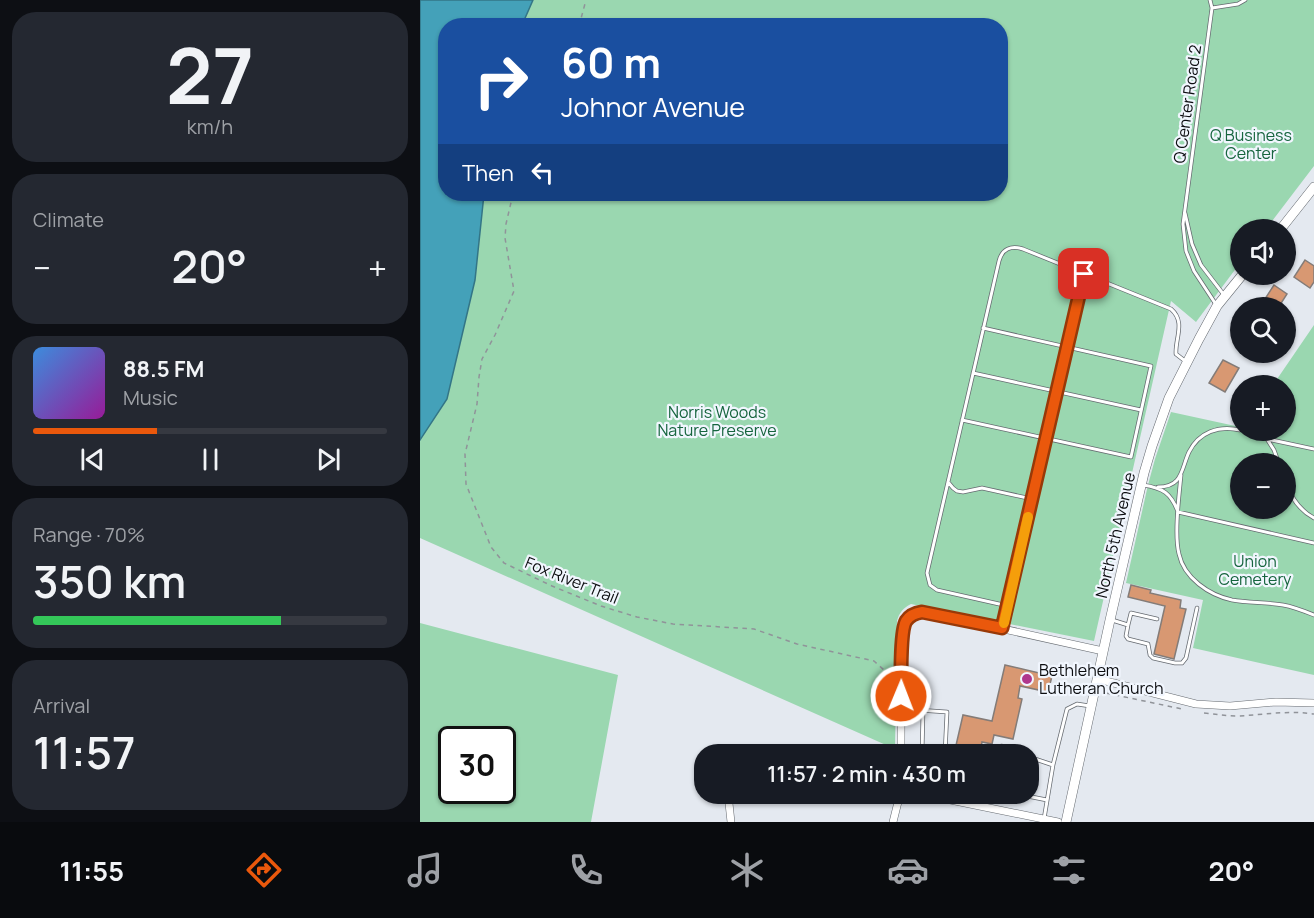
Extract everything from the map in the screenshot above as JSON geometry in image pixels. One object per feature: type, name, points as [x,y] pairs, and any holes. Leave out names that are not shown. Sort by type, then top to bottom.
[{"type":"main road","points":[[1289,219],[1314,187]]},
{"type":"main road","name":"North 5th Avenue","points":[[1066,822],[1141,484],[1152,447],[1169,398],[1187,362],[1217,306],[1234,285]]},
{"type":"street","points":[[901,744],[903,628],[909,617],[915,613],[931,613],[1103,651]]},
{"type":"street","points":[[1098,679],[1196,704],[1230,706],[1276,702],[1314,703]]},
{"type":"street","points":[[729,804],[731,822]]},
{"type":"street","points":[[893,822],[898,804]]},
{"type":"street","points":[[971,804],[1058,822]]},
{"type":"lane","name":"Q Center Road 2","points":[[1185,212],[1212,8],[1210,0]]},
{"type":"lane","points":[[1212,8],[1238,4],[1245,0]]},
{"type":"lane","points":[[1185,212],[1192,243],[1201,265],[1225,296]]},
{"type":"lane","points":[[1185,212],[1183,224],[1186,251],[1194,271],[1217,306]]},
{"type":"lane","points":[[1008,606],[937,590],[930,585],[927,578],[927,568],[1000,256],[1006,250],[1014,247],[1023,249],[1170,308],[1175,311],[1178,320],[1179,329],[1175,351],[1187,362]]},
{"type":"lane","points":[[1002,628],[1084,274]]},
{"type":"lane","points":[[962,420],[1131,457],[1142,410],[1151,366],[983,328]]},
{"type":"lane","points":[[973,373],[1142,410]]},
{"type":"lane","points":[[1230,429],[1224,428],[1204,434],[1193,445],[1181,476],[1178,553],[1185,569],[1198,583],[1219,596],[1232,600],[1284,605],[1314,615]]},
{"type":"lane","points":[[1277,441],[1314,449]]},
{"type":"lane","points":[[1141,484],[1157,487],[1170,486],[1181,476]]},
{"type":"lane","points":[[948,481],[957,491],[982,488],[1032,499]]},
{"type":"lane","points":[[1157,487],[1172,498],[1178,512]]},
{"type":"lane","points":[[1296,503],[1314,518]]},
{"type":"lane","points":[[1178,512],[1314,543]]},
{"type":"lane","points":[[1157,619],[1131,613],[1126,636],[1128,639],[1148,644],[1150,655],[1153,658],[1182,663],[1186,658],[1197,608]]},
{"type":"lane","points":[[1110,620],[1128,625]]},
{"type":"lane","points":[[1044,819],[1053,765],[1067,709],[1077,704],[1092,707]]},
{"type":"lane","points":[[901,709],[948,712],[946,744]]},
{"type":"lane","points":[[922,744],[923,711]]},
{"type":"lane","points":[[1039,760],[1053,765]]},
{"type":"lane","points":[[1039,798],[1047,800]]},
{"type":"path","points":[[581,18],[586,0]]},
{"type":"path","name":"Fox River Trail","points":[[511,201],[505,238],[514,291],[482,359],[477,404],[465,454],[466,484],[491,547],[498,556],[504,563],[602,606],[673,624],[754,629],[797,644],[874,661],[892,678],[901,682]]},
{"type":"green space","name":"Norris Woods Nature Preserve","points":[[533,0],[1314,0],[1314,166],[1274,219],[1230,219],[1230,276],[1196,322],[1171,301],[1094,641],[911,604],[902,611],[897,621],[895,744],[884,744],[420,538],[420,440],[447,399],[475,280],[483,201],[1008,201],[1008,18],[525,18]]},
{"type":"green space","name":"Union Cemetery","points":[[1314,325],[1314,675],[1193,648],[1203,600],[1126,583],[1148,485],[1171,412],[1230,425],[1230,441],[1296,441],[1296,375],[1280,375],[1288,363],[1296,363],[1296,351]]},
{"type":"green space","points":[[420,623],[618,675],[591,822],[420,822]]},
{"type":"water","points":[[420,0],[533,0],[525,18],[438,18],[438,201],[483,201],[475,280],[447,399],[420,440]]},
{"type":"building","points":[[1305,260],[1314,266],[1314,282],[1310,288],[1296,278],[1296,274]]},
{"type":"building","points":[[1274,285],[1287,294],[1285,297],[1266,297]]},
{"type":"building","points":[[1223,360],[1239,368],[1235,375],[1230,375],[1230,383],[1225,392],[1209,383]]},
{"type":"building","points":[[1131,585],[1151,590],[1150,593],[1181,600],[1180,608],[1186,609],[1174,659],[1154,654],[1165,606],[1128,597]]},
{"type":"building","points":[[1005,665],[1052,676],[1048,692],[1020,686],[1018,698],[1022,699],[1013,739],[994,735],[992,744],[982,742],[982,744],[956,744],[963,715],[992,721]]},
{"type":"slow traffic","points":[[1004,623],[1028,517]]},
{"type":"place","name":"Bethlehem Lutheran Church","points":[[1027,679]]},
{"type":"route","points":[[901,696],[903,628],[909,617],[915,613],[931,613],[1002,628],[1084,274]]},
{"type":"park label","name":"Q Business Center","points":[[1251,144]]}]
